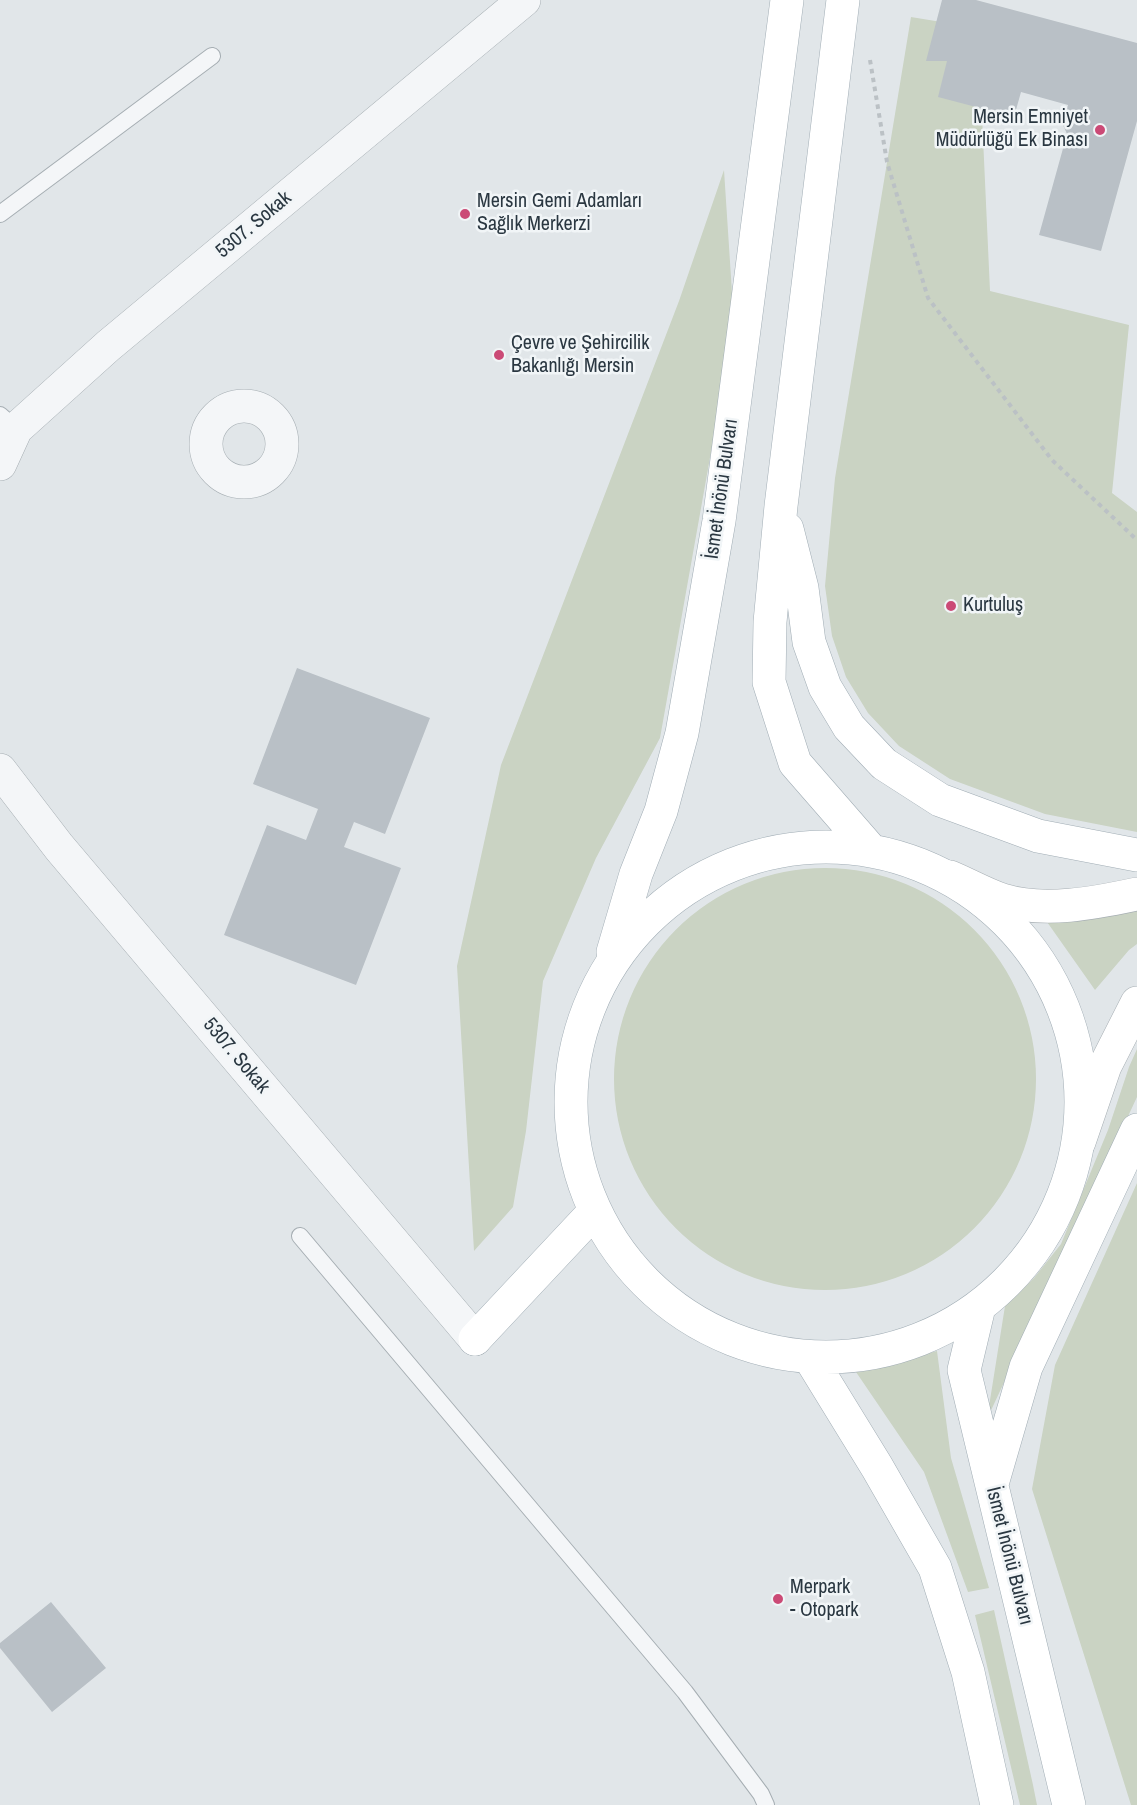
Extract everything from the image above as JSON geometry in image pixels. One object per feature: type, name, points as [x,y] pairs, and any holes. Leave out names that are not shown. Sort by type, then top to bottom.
[{"type":"main road","name":"İsmet İnönü Bulvarı","points":[[609,967],[636,874],[661,811],[684,721],[719,521],[787,0]]},
{"type":"main road","points":[[843,0],[781,506],[770,622],[769,682],[795,763],[869,848]]},
{"type":"main road","points":[[781,506],[801,588],[809,642],[825,687],[849,727],[884,764],[940,800],[1038,836],[1137,855]]},
{"type":"main road","points":[[1137,894],[1100,902],[1042,906],[1003,900],[911,859],[869,848],[809,846],[749,858],[694,882],[646,920],[609,967],[582,1025],[570,1088],[574,1151],[594,1212],[609,1238],[640,1278],[695,1322],[751,1347],[810,1358],[870,1354],[927,1337],[979,1307],[1026,1261],[1061,1205],[1079,1142],[1106,1065],[1137,1003]]},
{"type":"main road","points":[[950,877],[1001,913],[1042,961],[1065,1008],[1082,1079],[1079,1142]]},
{"type":"main road","points":[[992,1486],[1026,1366],[1137,1130]]},
{"type":"main road","points":[[475,1340],[594,1212]]},
{"type":"main road","name":"İsmet İnönü Bulvarı","points":[[979,1307],[964,1370],[1069,1805]]},
{"type":"main road","points":[[810,1358],[877,1467],[935,1568],[968,1672],[997,1805]]},
{"type":"street","name":"5307. Sokak","points":[[0,464],[8,422],[108,346],[524,0]]},
{"type":"street","name":"5307. Sokak","points":[[0,770],[59,847],[475,1340]]},
{"type":"lane","points":[[0,214],[212,56]]},
{"type":"lane","points":[[300,1236],[684,1692],[761,1794],[766,1805]]},
{"type":"path","points":[[868,52],[887,162],[928,298],[1052,460],[1137,540]]},
{"type":"green space","points":[[911,17],[978,28],[990,291],[1129,325],[1112,493],[1137,512],[1137,832],[1045,814],[950,779],[899,746],[868,713],[846,677],[832,636],[825,586],[835,478]]},
{"type":"green space","points":[[724,170],[734,323],[660,738],[596,858],[543,981],[526,1131],[513,1207],[474,1251],[457,966],[501,765],[679,301]]},
{"type":"green space","points":[[825,868],[866,872],[906,884],[942,904],[974,930],[1000,962],[1020,998],[1032,1038],[1036,1079],[1032,1120],[1020,1160],[1000,1196],[974,1228],[942,1254],[906,1274],[866,1286],[825,1290],[784,1286],[744,1274],[708,1254],[676,1228],[650,1196],[630,1160],[618,1120],[614,1079],[618,1038],[630,998],[650,962],[676,930],[708,904],[744,884],[784,872]]},
{"type":"green space","points":[[1137,897],[1137,944],[1129,950],[1095,990],[1040,912]]},
{"type":"green space","points":[[1137,1049],[1137,1097],[987,1419],[1005,1306],[1034,1278],[1061,1244],[1108,1130]]},
{"type":"green space","points":[[1137,1183],[1137,1805],[1131,1805],[1032,1489],[1055,1365]]},
{"type":"green space","points":[[937,1351],[951,1458],[989,1588],[968,1592],[924,1472],[856,1372]]},
{"type":"green space","points":[[994,1610],[1037,1805],[1020,1805],[975,1615]]},
{"type":"building","name":"Mersin Emniyet Müdürlüğü Ek Binası","points":[[942,0],[976,0],[1137,43],[1137,121],[1101,251],[1039,235],[1067,134],[1063,125],[1068,105],[1021,92],[1014,117],[938,97],[947,61],[926,61]]},
{"type":"building","points":[[297,668],[430,718],[385,834],[354,822],[344,847],[401,868],[356,985],[224,935],[267,825],[306,840],[318,809],[253,784]]},
{"type":"building","points":[[51,1602],[106,1668],[52,1712],[0,1648],[0,1643]]},
{"type":"place","name":"Mersin Emniyet Müdürlüğü Ek Binası","points":[[1100,130]]},
{"type":"place","name":"Mersin Gemi Adamları Sağlık Merkerzi","points":[[465,214]]},
{"type":"place","name":"Çevre ve Şehircilik Bakanlığı Mersin","points":[[499,355]]},
{"type":"place","name":"Kurtuluş","points":[[951,606]]},
{"type":"place","name":"Merpark - Otopark","points":[[778,1599]]}]
